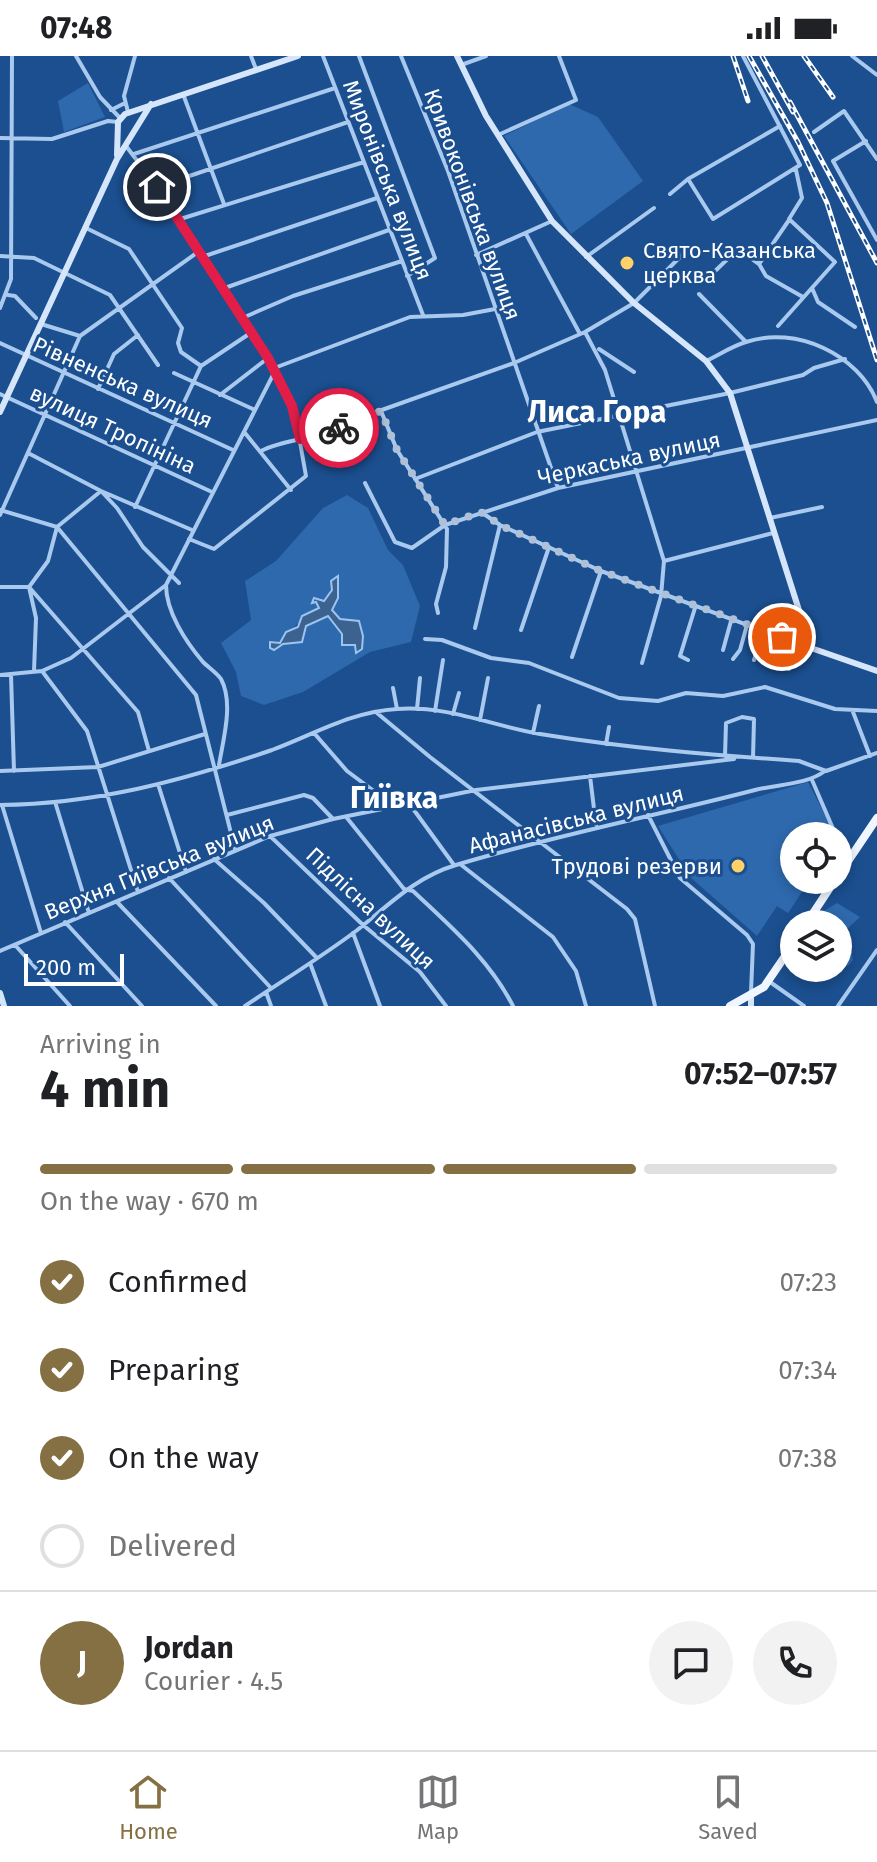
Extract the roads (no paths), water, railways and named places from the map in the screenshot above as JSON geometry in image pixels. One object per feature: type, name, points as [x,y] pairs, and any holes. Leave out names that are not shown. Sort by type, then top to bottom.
[{"type":"main road","points":[[117,159],[119,120],[129,113],[298,56]]},
{"type":"main road","points":[[457,56],[498,135],[552,221],[634,303],[706,361],[730,393],[811,648],[877,671]]},
{"type":"main road","points":[[0,412],[3,396],[26,356],[38,321],[66,273],[117,159],[151,104]]},
{"type":"main road","points":[[129,113],[136,125]]},
{"type":"main road","points":[[118,137],[128,142]]},
{"type":"main road","points":[[852,855],[877,818]]},
{"type":"main road","points":[[730,1006],[768,981],[780,963]]},
{"type":"main road","points":[[0,993],[4,1006]]},
{"type":"main road","points":[[751,995],[751,1006]]},
{"type":"street","points":[[0,308],[7,294],[11,256],[12,56]]},
{"type":"street","points":[[76,56],[119,120]]},
{"type":"street","points":[[129,113],[125,103],[135,56]]},
{"type":"street","points":[[251,56],[256,69]]},
{"type":"street","name":"Миронівська вулиця","points":[[323,56],[423,315]]},
{"type":"street","points":[[359,56],[435,258],[407,276]]},
{"type":"street","name":"Кривоконівська вулиця","points":[[401,56],[448,171],[558,488]]},
{"type":"street","points":[[461,65],[486,56]]},
{"type":"street","points":[[498,135],[576,100],[559,56]]},
{"type":"street","points":[[743,56],[799,160],[796,170],[802,198],[786,229],[759,264]]},
{"type":"street","points":[[852,56],[877,75]]},
{"type":"street","points":[[134,154],[335,88]]},
{"type":"street","points":[[183,94],[225,205]]},
{"type":"street","points":[[111,110],[125,103]]},
{"type":"street","points":[[814,132],[844,111],[877,159]]},
{"type":"street","points":[[0,138],[52,139],[119,120]]},
{"type":"street","points":[[157,187],[348,122]]},
{"type":"street","points":[[670,194],[688,179],[781,126]]},
{"type":"street","points":[[866,141],[833,161],[877,240]]},
{"type":"street","points":[[128,142],[275,371],[295,414],[306,476],[214,549],[188,539]]},
{"type":"street","points":[[177,220],[364,162]]},
{"type":"street","points":[[688,179],[713,219],[796,170]]},
{"type":"street","points":[[202,257],[377,198]]},
{"type":"street","points":[[586,257],[654,208]]},
{"type":"street","points":[[778,326],[835,262],[789,219]]},
{"type":"street","points":[[476,255],[552,221]]},
{"type":"street","points":[[86,228],[129,249],[182,328],[178,343],[181,352],[201,366]]},
{"type":"street","points":[[222,289],[390,230]]},
{"type":"street","points":[[526,234],[582,333],[596,348],[634,372]]},
{"type":"street","points":[[711,275],[738,249],[759,264],[766,276],[803,297]]},
{"type":"street","points":[[198,252],[80,336],[1,512],[57,527],[131,612],[196,695],[205,734],[217,766],[235,850]]},
{"type":"street","points":[[261,451],[280,441],[300,439],[344,426],[514,363],[582,333],[634,303],[682,255]]},
{"type":"street","points":[[0,256],[34,258],[110,295],[158,365]]},
{"type":"street","points":[[240,319],[293,296],[402,261]]},
{"type":"street","points":[[812,288],[818,302],[855,327]]},
{"type":"street","points":[[7,294],[15,296],[38,321],[80,336]]},
{"type":"street","points":[[699,294],[746,342]]},
{"type":"street","points":[[0,675],[42,671],[71,658],[166,585],[275,371],[291,361],[423,315],[463,315],[495,309]]},
{"type":"street","points":[[135,507],[201,366],[249,334]]},
{"type":"street","points":[[98,389],[114,354],[138,335]]},
{"type":"street","points":[[706,361],[746,342],[786,340],[832,351],[845,359],[865,380],[877,402]]},
{"type":"street","name":"Рівненська вулиця","points":[[0,343],[233,450]]},
{"type":"street","points":[[596,348],[664,561],[661,596],[642,663]]},
{"type":"street","points":[[220,395],[268,358]]},
{"type":"street","points":[[415,479],[537,432],[730,393],[803,375],[814,368],[845,359]]},
{"type":"street","points":[[174,373],[255,410]]},
{"type":"street","name":"вулиця Тропініна","points":[[3,396],[213,492]]},
{"type":"street","points":[[381,411],[397,450],[445,525],[447,552],[438,590],[438,613]]},
{"type":"street","name":"Черкаська вулиця","points":[[365,483],[398,546],[417,547],[445,525],[558,488],[877,420]]},
{"type":"street","points":[[245,432],[291,490]]},
{"type":"street","points":[[28,452],[101,491],[192,530]]},
{"type":"street","points":[[34,671],[36,618],[29,587],[48,561],[57,527],[101,491]]},
{"type":"street","points":[[101,491],[112,501],[143,547],[179,583]]},
{"type":"street","points":[[769,519],[822,507]]},
{"type":"street","points":[[481,512],[500,525],[661,596],[811,648]]},
{"type":"street","points":[[475,628],[500,525]]},
{"type":"street","points":[[664,561],[773,533]]},
{"type":"street","points":[[521,630],[549,547]]},
{"type":"street","points":[[572,657],[601,571]]},
{"type":"street","points":[[166,585],[166,600],[178,624],[193,649],[221,679],[227,704],[217,766]]},
{"type":"street","points":[[0,587],[29,587],[138,712],[149,751]]},
{"type":"street","points":[[688,660],[680,656],[695,608]]},
{"type":"street","points":[[723,650],[731,621]]},
{"type":"street","points":[[733,659],[740,650],[747,625]]},
{"type":"street","points":[[754,660],[764,631]]},
{"type":"street","points":[[425,639],[442,640],[491,658],[529,663],[619,698],[658,701],[686,693],[723,696],[765,687],[853,712],[877,711]]},
{"type":"street","points":[[789,669],[799,644]]},
{"type":"street","points":[[435,711],[443,660]]},
{"type":"street","points":[[42,671],[87,731],[138,892]]},
{"type":"street","points":[[11,675],[14,771]]},
{"type":"street","points":[[417,709],[420,678]]},
{"type":"street","points":[[480,720],[488,678]]},
{"type":"street","points":[[393,688],[397,709]]},
{"type":"street","points":[[453,714],[459,693]]},
{"type":"street","points":[[533,733],[539,706]]},
{"type":"street","points":[[41,933],[1,805],[56,805],[108,797],[217,766],[314,733],[345,718],[397,709],[417,709],[533,733],[606,744],[799,761],[826,771]]},
{"type":"street","points":[[853,712],[870,756]]},
{"type":"street","points":[[377,713],[635,919],[655,1006]]},
{"type":"street","points":[[725,756],[726,723],[747,717],[754,719],[753,758]]},
{"type":"street","points":[[606,744],[609,727]]},
{"type":"street","points":[[314,733],[347,771],[395,807]]},
{"type":"street","points":[[0,771],[98,767],[205,734]]},
{"type":"street","points":[[831,822],[812,780],[826,771],[877,753]]},
{"type":"street","name":"Верхня Гиївська вулиця","points":[[0,951],[270,836],[333,819],[411,806],[476,790],[664,769],[738,757]]},
{"type":"street","points":[[590,776],[596,826]]},
{"type":"street","name":"Афанасівська вулиця","points":[[245,1006],[353,933],[404,889],[458,865],[596,826],[692,808],[783,782],[812,780]]},
{"type":"street","points":[[158,784],[186,872]]},
{"type":"street","points":[[227,815],[304,795],[313,798],[333,819]]},
{"type":"street","points":[[56,805],[89,913]]},
{"type":"street","points":[[411,806],[458,865],[553,937],[576,971],[586,1006]]},
{"type":"street","points":[[648,815],[680,878],[753,944],[751,995]]},
{"type":"street","points":[[347,818],[404,889],[413,891],[469,943],[499,978],[513,1006]]},
{"type":"street","name":"Підлісна вулиця","points":[[270,836],[363,925],[420,972],[446,1006]]},
{"type":"street","points":[[214,859],[264,903],[316,958]]},
{"type":"street","points":[[169,878],[268,990],[271,1006]]},
{"type":"street","points":[[117,902],[216,1006]]},
{"type":"street","points":[[65,922],[142,1006]]},
{"type":"street","points":[[353,933],[380,1006]]},
{"type":"street","points":[[15,945],[70,1006]]},
{"type":"street","points":[[838,1006],[877,950]]},
{"type":"street","points":[[310,962],[326,1006]]},
{"type":"street","points":[[768,981],[804,1006]]},
{"type":"railway","points":[[733,56],[748,101]]},
{"type":"railway","points":[[749,56],[798,142],[827,203],[877,360]]},
{"type":"railway","points":[[762,56],[793,112]]},
{"type":"railway","points":[[804,56],[833,97]]},
{"type":"railway","points":[[790,102],[877,263]]},
{"type":"place","name":"Свято-Казанська церква","points":[[627,263]]},
{"type":"place","name":"Трудові резерви","points":[[738,866]]},
{"type":"district","name":"Лиса Гора","points":[[597,412]]},
{"type":"district","name":"Гиївка","points":[[394,798]]}]
